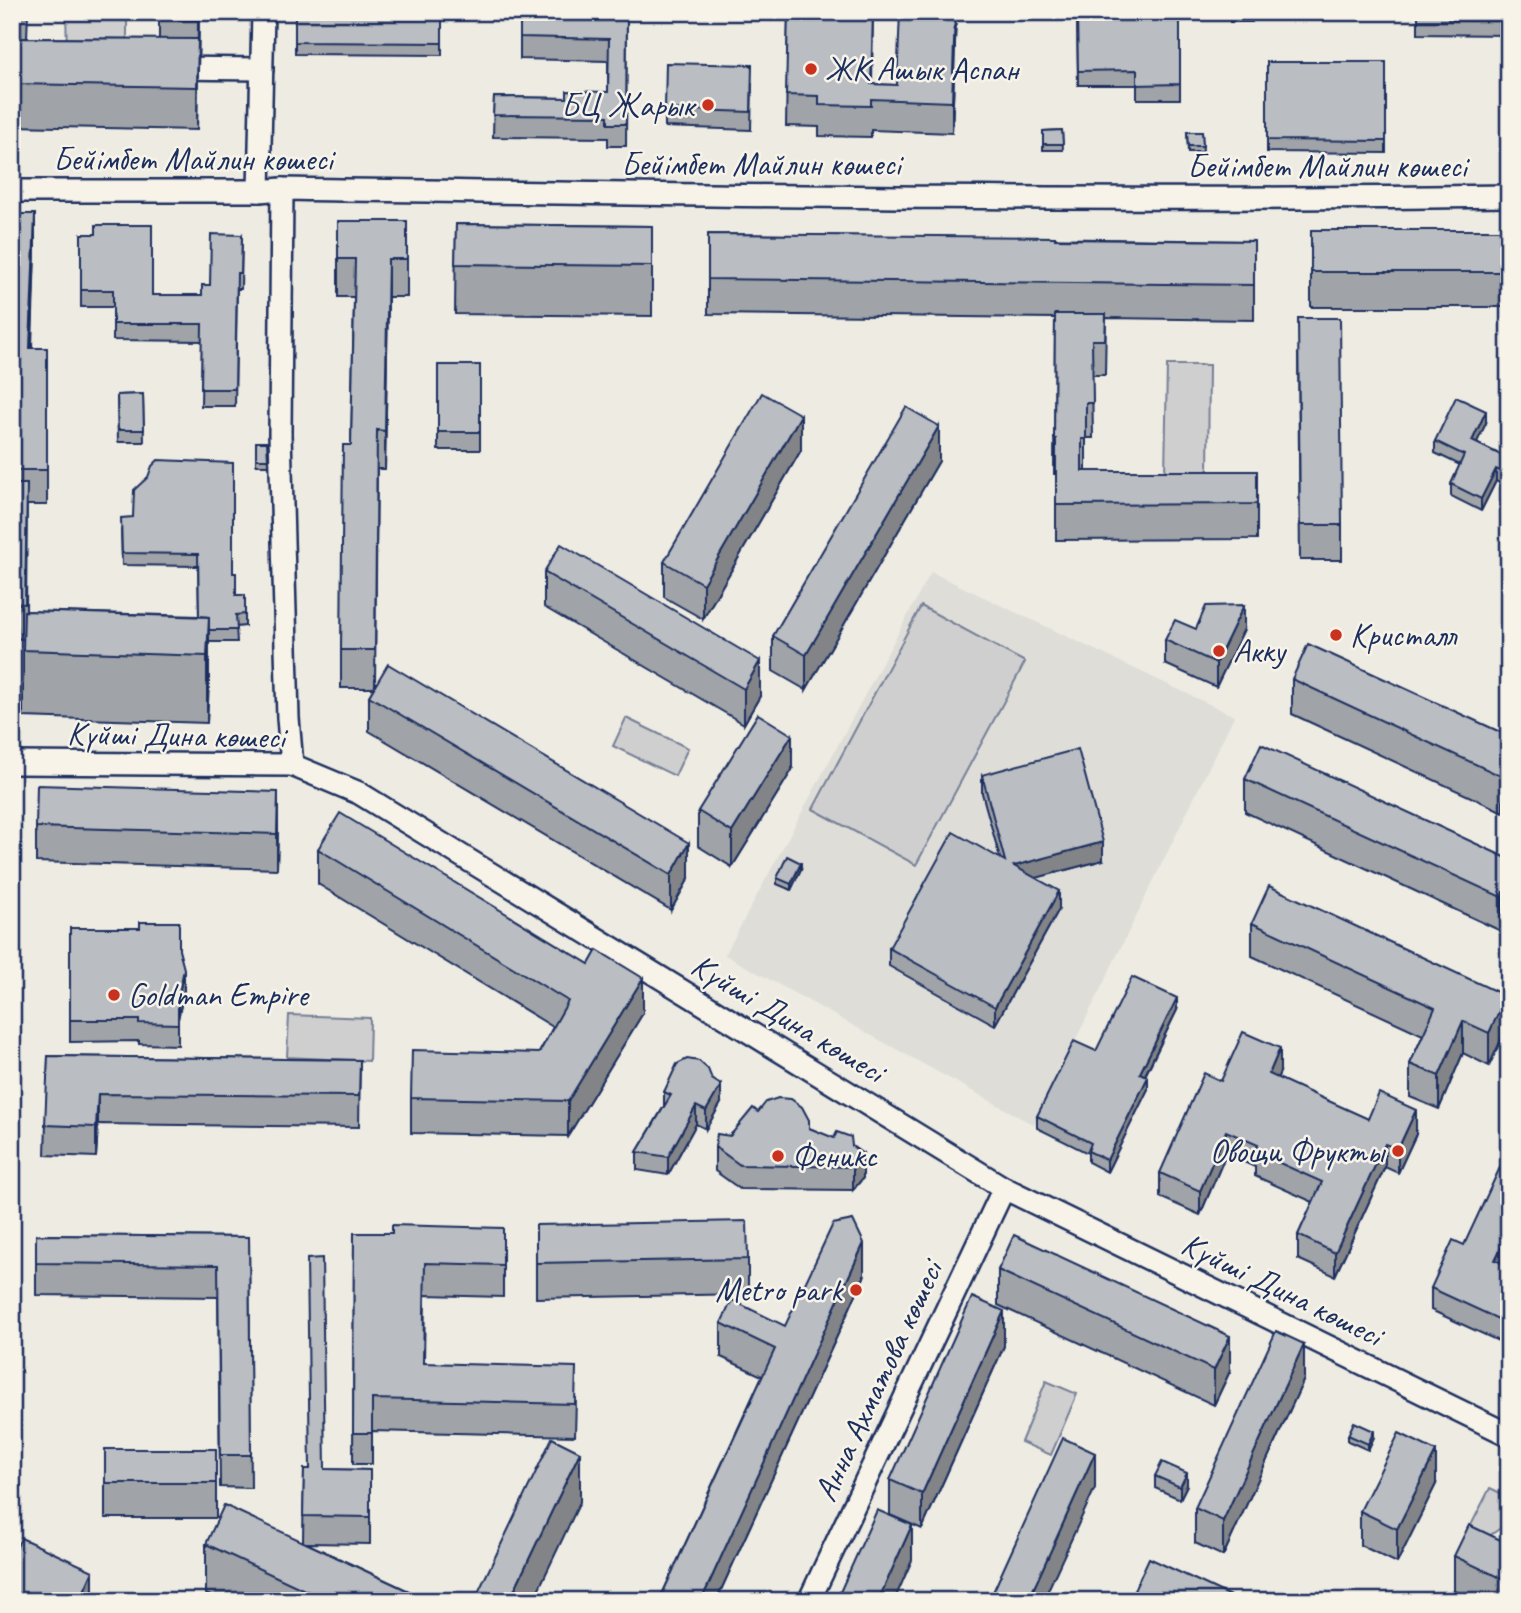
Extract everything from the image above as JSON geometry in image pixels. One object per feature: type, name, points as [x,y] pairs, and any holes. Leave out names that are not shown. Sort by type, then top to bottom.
[{"type":"street","points":[[259,191],[263,12]]},
{"type":"street","points":[[147,68],[262,69]]},
{"type":"street","points":[[282,189],[280,435],[288,719],[292,765]]},
{"type":"street","name":"Бейімбет Майлин көшесі","points":[[12,191],[282,189],[691,196],[1144,199],[1509,196]]},
{"type":"street","name":"Күйші Дина көшесі","points":[[12,763],[292,765],[359,793],[1004,1188],[1509,1436]]},
{"type":"street","name":"Анна Ахматова көшесі","points":[[809,1601],[1004,1188]]},
{"type":"shaded area","points":[[66,12],[127,12],[127,52],[67,51]]},
{"type":"shaded area","points":[[1167,365],[1209,365],[1208,477],[1165,476]]},
{"type":"shaded area","points":[[931,572],[1234,716],[1034,1125],[725,955]]},
{"type":"shaded area","points":[[921,606],[1025,662],[916,865],[813,809]]},
{"type":"shaded area","points":[[626,718],[688,748],[675,776],[613,746]]},
{"type":"shaded area","points":[[289,1015],[370,1018],[369,1061],[287,1057]]},
{"type":"shaded area","points":[[1046,1381],[1077,1394],[1051,1455],[1021,1442]]},
{"type":"shaded area","points":[[1490,1488],[1509,1497],[1509,1522],[1478,1544],[1464,1539]]},
{"type":"building","points":[[159,12],[198,12],[198,20],[159,20]]},
{"type":"building","points":[[295,12],[442,12],[442,43],[295,42]]},
{"type":"building","points":[[520,12],[627,12],[626,124],[608,124],[608,116],[493,115],[494,97],[567,98],[567,91],[608,92],[609,39],[520,37]]},
{"type":"building","points":[[788,12],[873,12],[871,84],[897,85],[900,12],[955,12],[952,102],[871,99],[871,106],[819,105],[819,96],[786,95]]},
{"type":"building","points":[[1180,12],[1180,84],[1137,85],[1137,70],[1078,71],[1077,14]]},
{"type":"building","points":[[1418,12],[1507,12],[1507,21],[1418,20]]},
{"type":"building","points":[[12,38],[198,39],[197,87],[12,84]]},
{"type":"building","points":[[1267,62],[1386,62],[1386,141],[1267,140]]},
{"type":"building","name":"БЦ Жарык","points":[[666,63],[752,65],[751,112],[665,109]]},
{"type":"building","points":[[1062,130],[1063,144],[1043,144],[1043,131]]},
{"type":"building","points":[[1187,132],[1202,132],[1203,146],[1188,146]]},
{"type":"building","points":[[12,214],[35,214],[30,348],[47,348],[47,470],[14,470]]},
{"type":"building","points":[[338,221],[407,221],[407,259],[388,259],[385,431],[377,430],[375,650],[341,650],[343,445],[351,445],[355,259],[338,259]]},
{"type":"building","points":[[456,224],[652,226],[652,266],[455,264]]},
{"type":"building","points":[[96,225],[152,225],[152,295],[202,295],[202,285],[210,285],[211,234],[242,235],[241,273],[237,273],[235,389],[201,389],[202,324],[113,324],[113,290],[81,290],[81,234],[96,234]]},
{"type":"building","points":[[1311,230],[1509,230],[1509,272],[1311,272]]},
{"type":"building","points":[[708,234],[1254,241],[1254,285],[708,279]]},
{"type":"building","points":[[1055,314],[1106,314],[1105,340],[1092,340],[1093,403],[1086,403],[1086,439],[1082,439],[1082,471],[1257,471],[1257,504],[1056,505]]},
{"type":"building","points":[[1298,318],[1340,318],[1342,525],[1300,525]]},
{"type":"building","points":[[438,365],[480,365],[480,432],[438,432]]},
{"type":"building","points":[[762,393],[801,415],[703,584],[664,562]]},
{"type":"building","points":[[143,394],[144,430],[118,430],[117,395]]},
{"type":"building","points":[[1456,397],[1486,411],[1472,441],[1509,459],[1509,475],[1496,469],[1481,499],[1451,484],[1464,455],[1435,441]]},
{"type":"building","points":[[906,407],[939,426],[806,655],[773,636]]},
{"type":"building","points":[[256,442],[267,442],[268,459],[256,459]]},
{"type":"building","points":[[158,460],[233,463],[233,573],[236,573],[236,595],[245,595],[245,614],[236,615],[237,630],[209,630],[209,617],[199,616],[198,554],[122,553],[121,518],[133,517],[134,490],[148,477],[152,466]]},
{"type":"building","points":[[12,484],[27,484],[25,604],[12,603]]},
{"type":"building","points":[[561,544],[760,661],[744,689],[544,572]]},
{"type":"building","points":[[1244,605],[1216,663],[1165,640],[1175,620],[1196,629],[1206,606]]},
{"type":"building","points":[[24,611],[209,617],[207,656],[23,650]]},
{"type":"building","points":[[1308,644],[1509,736],[1509,764],[1503,777],[1292,679]]},
{"type":"building","points":[[388,664],[689,843],[671,875],[369,696]]},
{"type":"building","points":[[758,714],[792,735],[732,832],[698,811]]},
{"type":"building","points":[[1261,744],[1509,859],[1509,895],[1503,892],[1501,897],[1245,779]]},
{"type":"building","points":[[1078,749],[1103,842],[1014,866],[1059,891],[995,1007],[889,948],[953,832],[1005,861],[982,775]]},
{"type":"building","points":[[37,785],[278,792],[277,834],[36,827]]},
{"type":"building","points":[[340,813],[589,964],[597,950],[643,978],[568,1101],[411,1098],[412,1050],[539,1053],[568,1001],[318,849]]},
{"type":"building","points":[[787,856],[801,863],[791,884],[777,878]]},
{"type":"building","points":[[1269,886],[1506,996],[1489,1033],[1463,1021],[1439,1076],[1410,1064],[1435,1008],[1252,923]]},
{"type":"building","points":[[140,922],[179,922],[179,950],[184,969],[178,998],[178,1024],[139,1023],[139,1020],[70,1020],[70,928],[140,928]]},
{"type":"building","points":[[1132,977],[1177,998],[1140,1073],[1148,1077],[1107,1160],[1088,1151],[1091,1143],[1037,1116],[1074,1041],[1096,1051]]},
{"type":"building","points":[[1243,1032],[1280,1048],[1269,1074],[1368,1119],[1379,1093],[1416,1110],[1398,1149],[1385,1144],[1335,1253],[1298,1235],[1322,1182],[1255,1152],[1258,1145],[1226,1131],[1200,1191],[1160,1173],[1204,1073],[1221,1081]]},
{"type":"building","points":[[48,1056],[360,1060],[359,1096],[98,1094],[96,1127],[45,1125]]},
{"type":"building","points":[[687,1059],[699,1061],[708,1069],[712,1079],[721,1085],[706,1111],[696,1106],[668,1157],[637,1152],[671,1095],[664,1092],[677,1064]]},
{"type":"building","points":[[778,1098],[791,1099],[802,1107],[809,1120],[809,1128],[834,1138],[837,1132],[851,1137],[852,1146],[863,1154],[853,1167],[740,1165],[715,1147],[717,1134],[730,1136],[753,1108],[758,1112],[766,1102]]},
{"type":"building","points":[[1509,1148],[1509,1231],[1495,1260],[1509,1266],[1509,1324],[1431,1288],[1453,1240],[1464,1245]]},
{"type":"building","points":[[853,1220],[864,1243],[701,1601],[659,1601],[775,1349],[721,1323],[732,1300],[785,1326],[833,1224]]},
{"type":"building","points":[[747,1221],[748,1259],[536,1263],[536,1225]]},
{"type":"building","points":[[392,1225],[503,1228],[503,1265],[425,1263],[423,1363],[576,1367],[575,1404],[372,1399],[372,1433],[353,1433],[354,1233],[392,1233]]},
{"type":"building","points":[[36,1235],[249,1237],[251,1455],[220,1455],[218,1265],[36,1263]]},
{"type":"building","points":[[1014,1235],[1230,1336],[1214,1370],[998,1270]]},
{"type":"building","points":[[322,1258],[325,1469],[370,1470],[370,1517],[303,1516],[304,1469],[310,1469],[307,1259]]},
{"type":"building","points":[[972,1297],[1004,1311],[922,1494],[890,1480]]},
{"type":"building","points":[[1276,1331],[1304,1344],[1223,1521],[1195,1508]]},
{"type":"building","points":[[1354,1422],[1374,1431],[1368,1444],[1348,1435]]},
{"type":"building","points":[[1399,1433],[1436,1451],[1397,1529],[1360,1511]]},
{"type":"building","points":[[552,1438],[580,1452],[509,1601],[474,1601]]},
{"type":"building","points":[[1063,1438],[1095,1453],[1028,1601],[989,1601]]},
{"type":"building","points":[[105,1449],[216,1449],[216,1483],[105,1483]]},
{"type":"building","points":[[1162,1462],[1187,1473],[1180,1487],[1155,1476]]},
{"type":"building","points":[[224,1505],[430,1601],[328,1601],[206,1544]]},
{"type":"building","points":[[877,1510],[912,1525],[878,1601],[836,1601]]},
{"type":"building","points":[[1469,1525],[1509,1544],[1509,1582],[1454,1556]]},
{"type":"building","points":[[21,1538],[93,1571],[84,1591],[105,1601],[12,1601],[12,1557]]},
{"type":"building","points":[[1149,1558],[1241,1601],[1145,1601],[1132,1595]]},
{"type":"place","name":"ЖК Ашык Аспан","points":[[811,69]]},
{"type":"place","name":"БЦ Жарык","points":[[708,105]]},
{"type":"place","name":"Кристалл","points":[[1336,635]]},
{"type":"place","name":"Акку","points":[[1219,651]]},
{"type":"place","name":"Goldman Empire","points":[[114,995]]},
{"type":"place","name":"Овощи Фрукты","points":[[1398,1151]]},
{"type":"place","name":"Феникс","points":[[778,1156]]},
{"type":"place","name":"Metro park","points":[[856,1290]]}]
